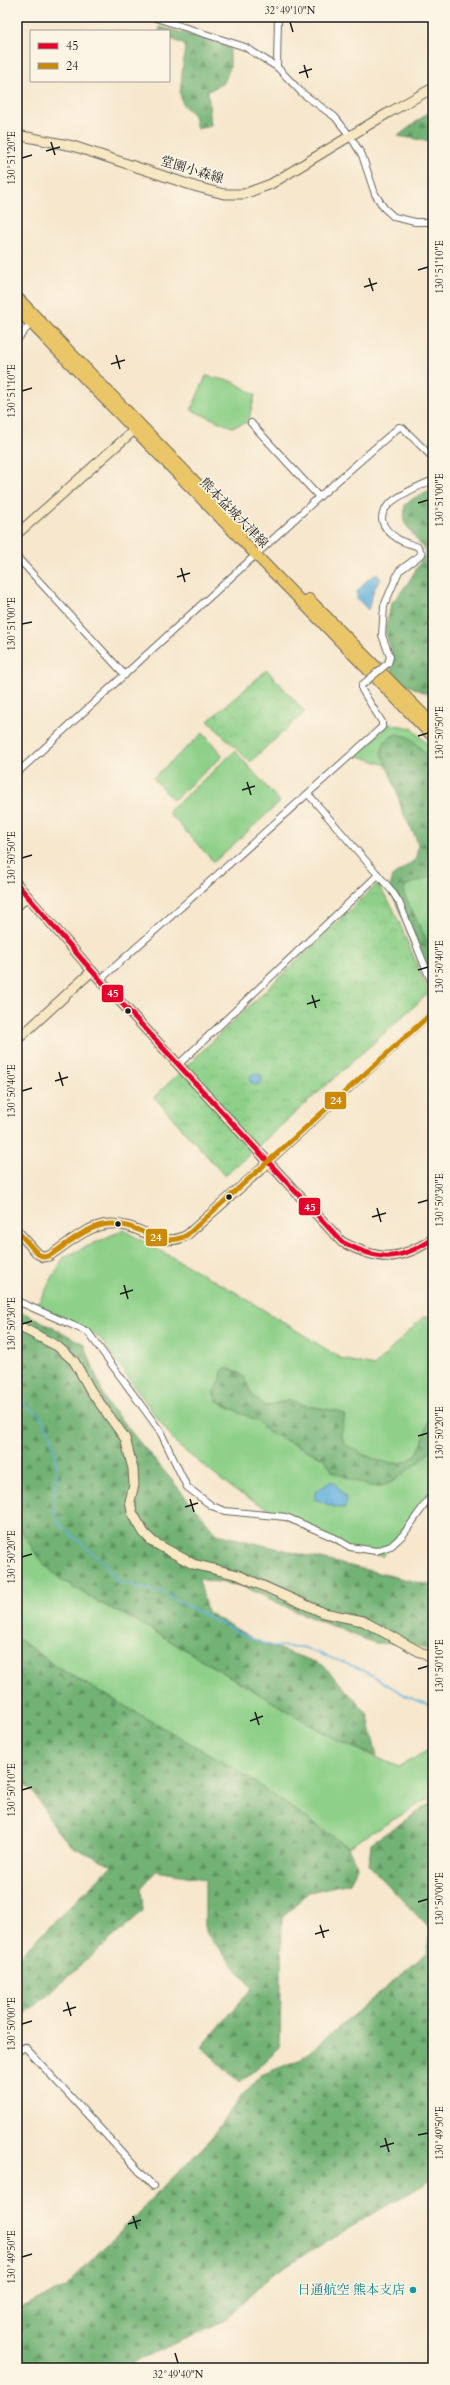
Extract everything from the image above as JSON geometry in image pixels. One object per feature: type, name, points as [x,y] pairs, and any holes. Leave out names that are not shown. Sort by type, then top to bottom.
[{"type":"main road","name":"熊本益城大津線","points":[[17,297],[140,425],[433,736]]},
{"type":"main road","name":"熊本益城大津線","points":[[17,309],[31,324],[140,425]]},
{"type":"main road","name":"熊本益城大津線","points":[[259,552],[433,724]]},
{"type":"street","points":[[153,17],[245,47],[276,67],[302,93],[335,117],[350,136],[362,155],[375,194],[384,208],[394,217],[415,222],[433,222]]},
{"type":"street","points":[[276,67],[278,17]]},
{"type":"street","name":"堂園小森線","points":[[17,135],[73,146],[224,194],[244,194],[271,184],[433,88]]},
{"type":"street","points":[[17,340],[31,324]]},
{"type":"street","points":[[251,423],[319,497]]},
{"type":"street","points":[[17,534],[140,425]]},
{"type":"street","points":[[17,773],[319,497],[398,428],[403,428],[433,458]]},
{"type":"street","points":[[101,979],[382,727],[382,722],[362,690],[362,685],[388,663],[390,657],[382,635],[384,606],[399,571],[422,554],[418,547],[398,540],[384,525],[382,517],[386,506],[394,498],[433,480]]},
{"type":"street","points":[[17,556],[125,675]]},
{"type":"street","points":[[308,794],[378,875],[399,902],[433,986]]},
{"type":"street","points":[[179,1064],[378,875]]},
{"type":"street","points":[[17,884],[92,971],[342,1242],[365,1254],[378,1257],[404,1254],[433,1239]]},
{"type":"street","points":[[17,906],[27,896]]},
{"type":"street","points":[[17,1040],[92,971]]},
{"type":"street","points":[[17,1231],[38,1254],[44,1257],[49,1256],[90,1229],[107,1224],[125,1224],[168,1242],[178,1241],[187,1235],[269,1162],[433,1012]]},
{"type":"street","points":[[17,1301],[88,1332],[160,1431],[187,1487],[212,1506],[225,1511],[286,1517],[335,1538],[350,1547],[376,1551],[391,1546],[433,1494]]},
{"type":"street","points":[[17,1325],[57,1346],[74,1361],[91,1391],[125,1438],[133,1469],[134,1485],[130,1501],[132,1512],[144,1533],[153,1542],[193,1564],[238,1575],[324,1613],[363,1622],[433,1659]]},
{"type":"street","points":[[17,2052],[25,2047],[153,2186]]},
{"type":"green space","points":[[160,27],[230,45],[230,67],[224,83],[208,91],[211,126],[197,129],[194,115],[183,105],[180,94],[185,45],[170,38],[170,30],[159,30]]},
{"type":"green space","points":[[433,112],[433,142],[398,136],[428,113]]},
{"type":"green space","points":[[206,376],[234,382],[255,395],[248,422],[232,427],[191,410]]},
{"type":"green space","points":[[433,490],[433,696],[400,682],[390,667],[394,659],[385,630],[391,604],[408,583],[426,552],[404,522],[405,505],[414,498]]},
{"type":"green space","points":[[267,670],[305,712],[250,762],[208,721]]},
{"type":"green space","points":[[389,724],[412,728],[433,750],[433,760],[409,737],[381,752],[386,765],[356,755]]},
{"type":"green space","points":[[203,733],[223,756],[173,800],[153,778]]},
{"type":"green space","points":[[396,734],[409,737],[433,760],[433,876],[405,886],[404,894],[433,953],[433,996],[390,887],[393,876],[416,859],[418,846],[416,838],[402,811],[397,791],[381,752],[385,741]]},
{"type":"green space","points":[[235,751],[280,802],[214,862],[168,812]]},
{"type":"green space","points":[[433,829],[433,968],[396,885],[411,875]]},
{"type":"green space","points":[[377,884],[393,908],[429,993],[225,1176],[154,1097]]},
{"type":"green space","points":[[123,1230],[235,1292],[342,1359],[374,1366],[423,1317],[433,1317],[433,1489],[383,1556],[348,1552],[234,1490],[176,1444],[100,1338],[37,1305],[64,1257]]},
{"type":"green space","points":[[17,1312],[27,1314],[84,1344],[106,1402],[217,1534],[433,1586],[433,1653],[413,1644],[374,1643],[295,1611],[243,1586],[199,1579],[207,1612],[255,1640],[323,1665],[367,1713],[377,1756],[338,1741],[135,1620],[98,1602],[59,1578],[39,1559],[17,1523]]},
{"type":"green space","points":[[227,1368],[240,1373],[246,1380],[255,1398],[265,1406],[291,1400],[302,1405],[338,1411],[345,1416],[341,1435],[345,1444],[362,1454],[383,1462],[403,1462],[412,1458],[419,1450],[424,1438],[433,1399],[433,1448],[423,1459],[392,1482],[379,1487],[367,1486],[333,1472],[325,1459],[268,1432],[257,1421],[218,1402],[213,1393],[221,1379],[222,1371]]},
{"type":"green space","points":[[17,1523],[59,1578],[98,1602],[135,1620],[338,1741],[399,1767],[433,1747],[433,1796],[348,1847],[237,1770],[60,1669],[17,1638]]},
{"type":"green space","points":[[17,1638],[60,1669],[237,1770],[348,1847],[357,1866],[350,1883],[309,1892],[282,1918],[280,2047],[240,2083],[202,2047],[252,1988],[205,1932],[205,1879],[156,1871],[141,1888],[143,1911],[17,2021],[17,1959],[112,1865],[73,1847],[56,1830],[34,1793],[17,1775]]},
{"type":"green space","points":[[433,1802],[433,2178],[272,2274],[226,2319],[190,2337],[119,2368],[17,2368],[17,2309],[64,2288],[211,2139],[240,2098],[261,2075],[301,2059],[427,1953],[431,1930],[369,1865],[371,1843]]},
{"type":"water","points":[[377,574],[381,579],[374,589],[368,610],[357,598],[357,592],[367,580]]},
{"type":"water","points":[[254,1073],[258,1073],[262,1079],[258,1085],[254,1085],[250,1081],[250,1077]]},
{"type":"water","points":[[330,1482],[334,1482],[347,1499],[345,1508],[338,1508],[314,1499],[317,1491]]},
{"type":"waterway","points":[[17,1399],[40,1415],[52,1437],[57,1471],[53,1507],[60,1525],[104,1563],[117,1581],[163,1593],[243,1635],[270,1646],[302,1647],[363,1670],[408,1697],[433,1706]]},
{"type":"transit line","name":"45","points":[[17,884],[92,971],[342,1242],[367,1253],[388,1256],[409,1252],[433,1239]]},
{"type":"transit line","name":"24","points":[[17,1231],[38,1254],[44,1257],[49,1256],[85,1232],[101,1225],[109,1224],[130,1227],[168,1240],[177,1239],[187,1235],[433,1012]]},
{"type":"place","name":"日通航空 熊本支店","points":[[413,2290]]}]
